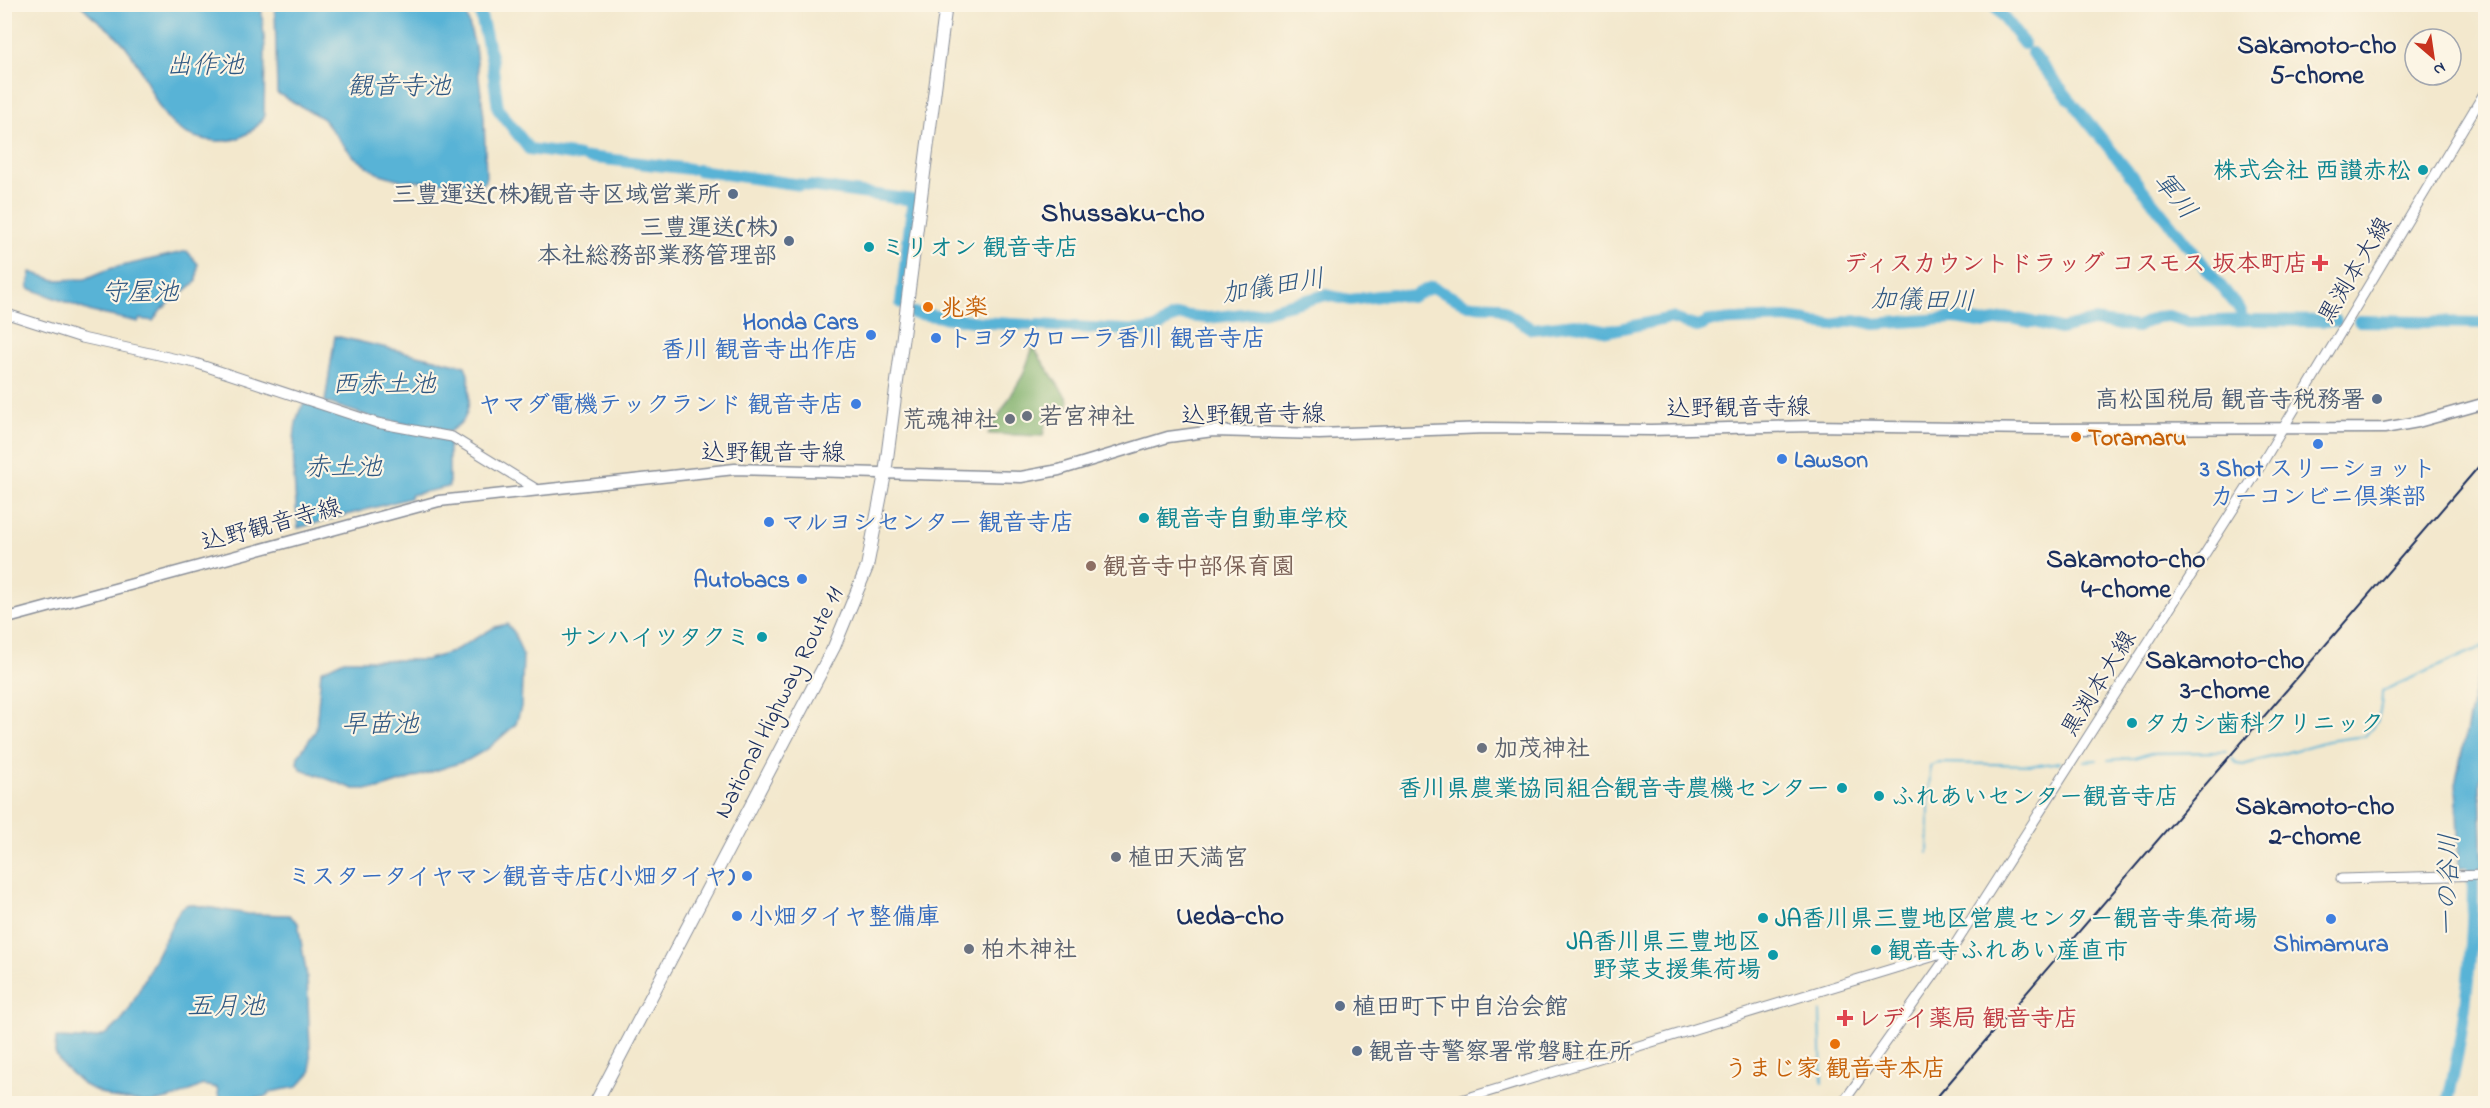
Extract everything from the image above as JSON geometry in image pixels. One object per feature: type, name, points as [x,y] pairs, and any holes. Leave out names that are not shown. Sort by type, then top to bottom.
[{"type":"highway","name":"National Highway Route 11","points":[[595,1104],[843,629],[872,550],[885,474],[946,4]]},
{"type":"main road","name":"込野観音寺線","points":[[4,618],[415,506],[536,489],[735,469],[1029,476],[1059,470],[1168,437],[1213,431],[1319,434],[1485,428],[1651,430],[1811,426],[2384,428],[2418,422],[2486,403]]},
{"type":"street","name":"黒渕本大線","points":[[1842,1104],[1951,951],[2282,429],[2486,90]]},
{"type":"street","points":[[4,313],[82,338],[195,363],[377,423],[452,437],[536,489]]},
{"type":"street","points":[[2341,879],[2485,875]]},
{"type":"street","points":[[1448,1104],[1951,951]]},
{"type":"green space","points":[[1033,347],[1068,400],[1068,407],[1049,406],[1043,436],[988,434],[1023,375]]},
{"type":"water","name":"出作池","points":[[81,5],[261,5],[265,47],[264,118],[249,133],[231,140],[217,141],[197,138],[182,131],[170,122],[162,110],[125,45]]},
{"type":"water","name":"観音寺池","points":[[275,5],[464,5],[475,47],[484,117],[486,181],[482,184],[401,180],[377,173],[353,156],[322,118],[277,93]]},
{"type":"water","name":"守屋池","points":[[187,251],[198,264],[197,281],[161,310],[153,321],[140,319],[138,322],[92,312],[28,288],[31,272],[55,280],[85,279],[109,269]]},
{"type":"water","name":"西赤土池","points":[[335,336],[465,366],[469,392],[464,419],[449,432],[374,418],[325,402]]},
{"type":"water","name":"赤土池","points":[[305,403],[449,441],[449,487],[410,495],[410,498],[298,528],[294,482],[294,443],[299,412]]},
{"type":"water","name":"早苗池","points":[[507,624],[514,632],[523,656],[521,707],[516,724],[489,748],[468,760],[379,789],[354,789],[301,769],[297,763],[298,756],[316,730],[321,671],[344,660],[426,660],[452,652],[495,627]]},
{"type":"water","points":[[2485,641],[2486,750],[2480,783],[2483,867],[2459,867],[2456,780]]},
{"type":"water","name":"五月池","points":[[188,904],[248,914],[289,915],[298,923],[307,977],[311,1072],[297,1087],[270,1092],[265,1097],[220,1104],[217,1088],[203,1085],[179,1096],[151,1103],[112,1098],[84,1085],[62,1065],[55,1053],[56,1038],[90,1039],[114,1029],[129,1010],[180,909]]},
{"type":"waterway","name":"加儀田川","points":[[478,4],[492,61],[498,109],[529,149],[579,156]]},
{"type":"waterway","name":"軍川","points":[[1993,4],[2024,44]]},
{"type":"waterway","name":"軍川","points":[[2032,53],[2071,101]]},
{"type":"waterway","name":"軍川","points":[[2076,107],[2241,311]]},
{"type":"waterway","name":"加儀田川","points":[[588,157],[690,169]]},
{"type":"waterway","name":"加儀田川","points":[[698,170],[801,185]]},
{"type":"waterway","name":"加儀田川","points":[[809,186],[913,200]]},
{"type":"waterway","name":"加儀田川","points":[[901,303],[912,207]]},
{"type":"waterway","name":"加儀田川","points":[[1160,326],[1180,315],[1208,318],[1261,312],[1326,295],[1350,300],[1393,294],[1411,297],[1432,287],[1468,305],[1496,306],[1532,329],[1575,324],[1609,331],[1671,318],[1697,327],[1703,325]]},
{"type":"waterway","name":"加儀田川","points":[[913,313],[980,322],[1029,325]]},
{"type":"waterway","name":"加儀田川","points":[[2038,323],[2060,329],[2093,321],[2137,327],[2157,317],[2168,316],[2189,322],[2247,320]]},
{"type":"waterway","name":"加儀田川","points":[[1708,321],[1786,318],[1807,321]]},
{"type":"waterway","name":"加儀田川","points":[[1813,323],[1832,325],[1855,320],[1874,324],[1955,318],[1985,323],[2010,318],[2032,322]]},
{"type":"waterway","name":"加儀田川","points":[[2255,320],[2337,321]]},
{"type":"waterway","name":"加儀田川","points":[[2359,321],[2486,323]]},
{"type":"waterway","name":"加儀田川","points":[[1038,325],[1143,331],[1153,329]]},
{"type":"waterway","points":[[2232,758],[2237,764],[2243,765],[2327,741],[2365,736],[2379,716],[2382,691],[2486,645]]},
{"type":"waterway","points":[[2108,760],[2134,758],[2151,753],[2226,752]]},
{"type":"waterway","points":[[2084,761],[2097,760]]},
{"type":"waterway","points":[[1928,853],[1930,766],[1938,763],[2039,765],[2060,762]]},
{"type":"waterway","name":"一の谷川","points":[[2447,1104],[2454,1074],[2468,979],[2473,883],[2472,852]]},
{"type":"waterway","points":[[1820,1011],[1822,1083]]},
{"type":"railway","points":[[1931,1104],[2486,458]]},
{"type":"place","name":"株式会社 西讃赤松","points":[[2423,170]]},
{"type":"place","name":"三豊運送(株)観音寺区域営業所","points":[[733,194]]},
{"type":"place","name":"三豊運送(株) 本社総務部業務管理部","points":[[789,241]]},
{"type":"place","name":"ミリオン 観音寺店","points":[[869,247]]},
{"type":"place","name":"ディスカウントドラッグ コスモス 坂本町店","points":[[2320,263]]},
{"type":"place","name":"兆楽","points":[[928,307]]},
{"type":"place","name":"Honda Cars 香川 観音寺出作店","points":[[871,335]]},
{"type":"place","name":"トヨタカローラ香川 観音寺店","points":[[936,338]]},
{"type":"place","name":"高松国税局 観音寺税務署","points":[[2377,399]]},
{"type":"place","name":"ヤマダ電機テックランド 観音寺店","points":[[856,404]]},
{"type":"place","name":"若宮神社","points":[[1027,416]]},
{"type":"place","name":"荒魂神社","points":[[1010,419]]},
{"type":"place","name":"Toramaru","points":[[2076,437]]},
{"type":"place","name":"3 Shot スリーショット カーコンビニ倶楽部","points":[[2318,444]]},
{"type":"place","name":"Lawson","points":[[1782,459]]},
{"type":"place","name":"観音寺自動車学校","points":[[1144,518]]},
{"type":"place","name":"マルヨシセンター 観音寺店","points":[[769,522]]},
{"type":"place","name":"観音寺中部保育園","points":[[1091,566]]},
{"type":"place","name":"Autobacs","points":[[802,579]]},
{"type":"place","name":"サンハイツタクミ","points":[[762,637]]},
{"type":"place","name":"タカシ歯科クリニック","points":[[2132,723]]},
{"type":"place","name":"加茂神社","points":[[1482,748]]},
{"type":"place","name":"香川県農業協同組合観音寺農機センター","points":[[1842,788]]},
{"type":"place","name":"ふれあいセンター観音寺店","points":[[1879,796]]},
{"type":"place","name":"植田天満宮","points":[[1116,857]]},
{"type":"place","name":"ミスタータイヤマン観音寺店(小畑タイヤ)","points":[[747,876]]},
{"type":"place","name":"小畑タイヤ整備庫","points":[[737,916]]},
{"type":"place","name":"JA香川県三豊地区営農センター観音寺集荷場","points":[[1763,918]]},
{"type":"place","name":"Shimamura","points":[[2331,919]]},
{"type":"place","name":"柏木神社","points":[[969,949]]},
{"type":"place","name":"観音寺ふれあい産直市","points":[[1876,950]]},
{"type":"place","name":"JA香川県三豊地区 野菜支援集荷場","points":[[1773,955]]},
{"type":"place","name":"植田町下中自治会館","points":[[1340,1006]]},
{"type":"place","name":"レデイ薬局 観音寺店","points":[[1845,1018]]},
{"type":"place","name":"うまじ家 観音寺本店","points":[[1835,1044]]},
{"type":"place","name":"観音寺警察署常磐駐在所","points":[[1357,1051]]},
{"type":"district","name":"Sakamoto-cho 5-chome","points":[[2317,58]]},
{"type":"district","name":"Shussaku-cho","points":[[1123,212]]},
{"type":"district","name":"Sakamoto-cho 4-chome","points":[[2126,573]]},
{"type":"district","name":"Sakamoto-cho 3-chome","points":[[2225,674]]},
{"type":"district","name":"Sakamoto-cho 2-chome","points":[[2315,820]]},
{"type":"district","name":"Ueda-cho","points":[[1230,915]]}]
